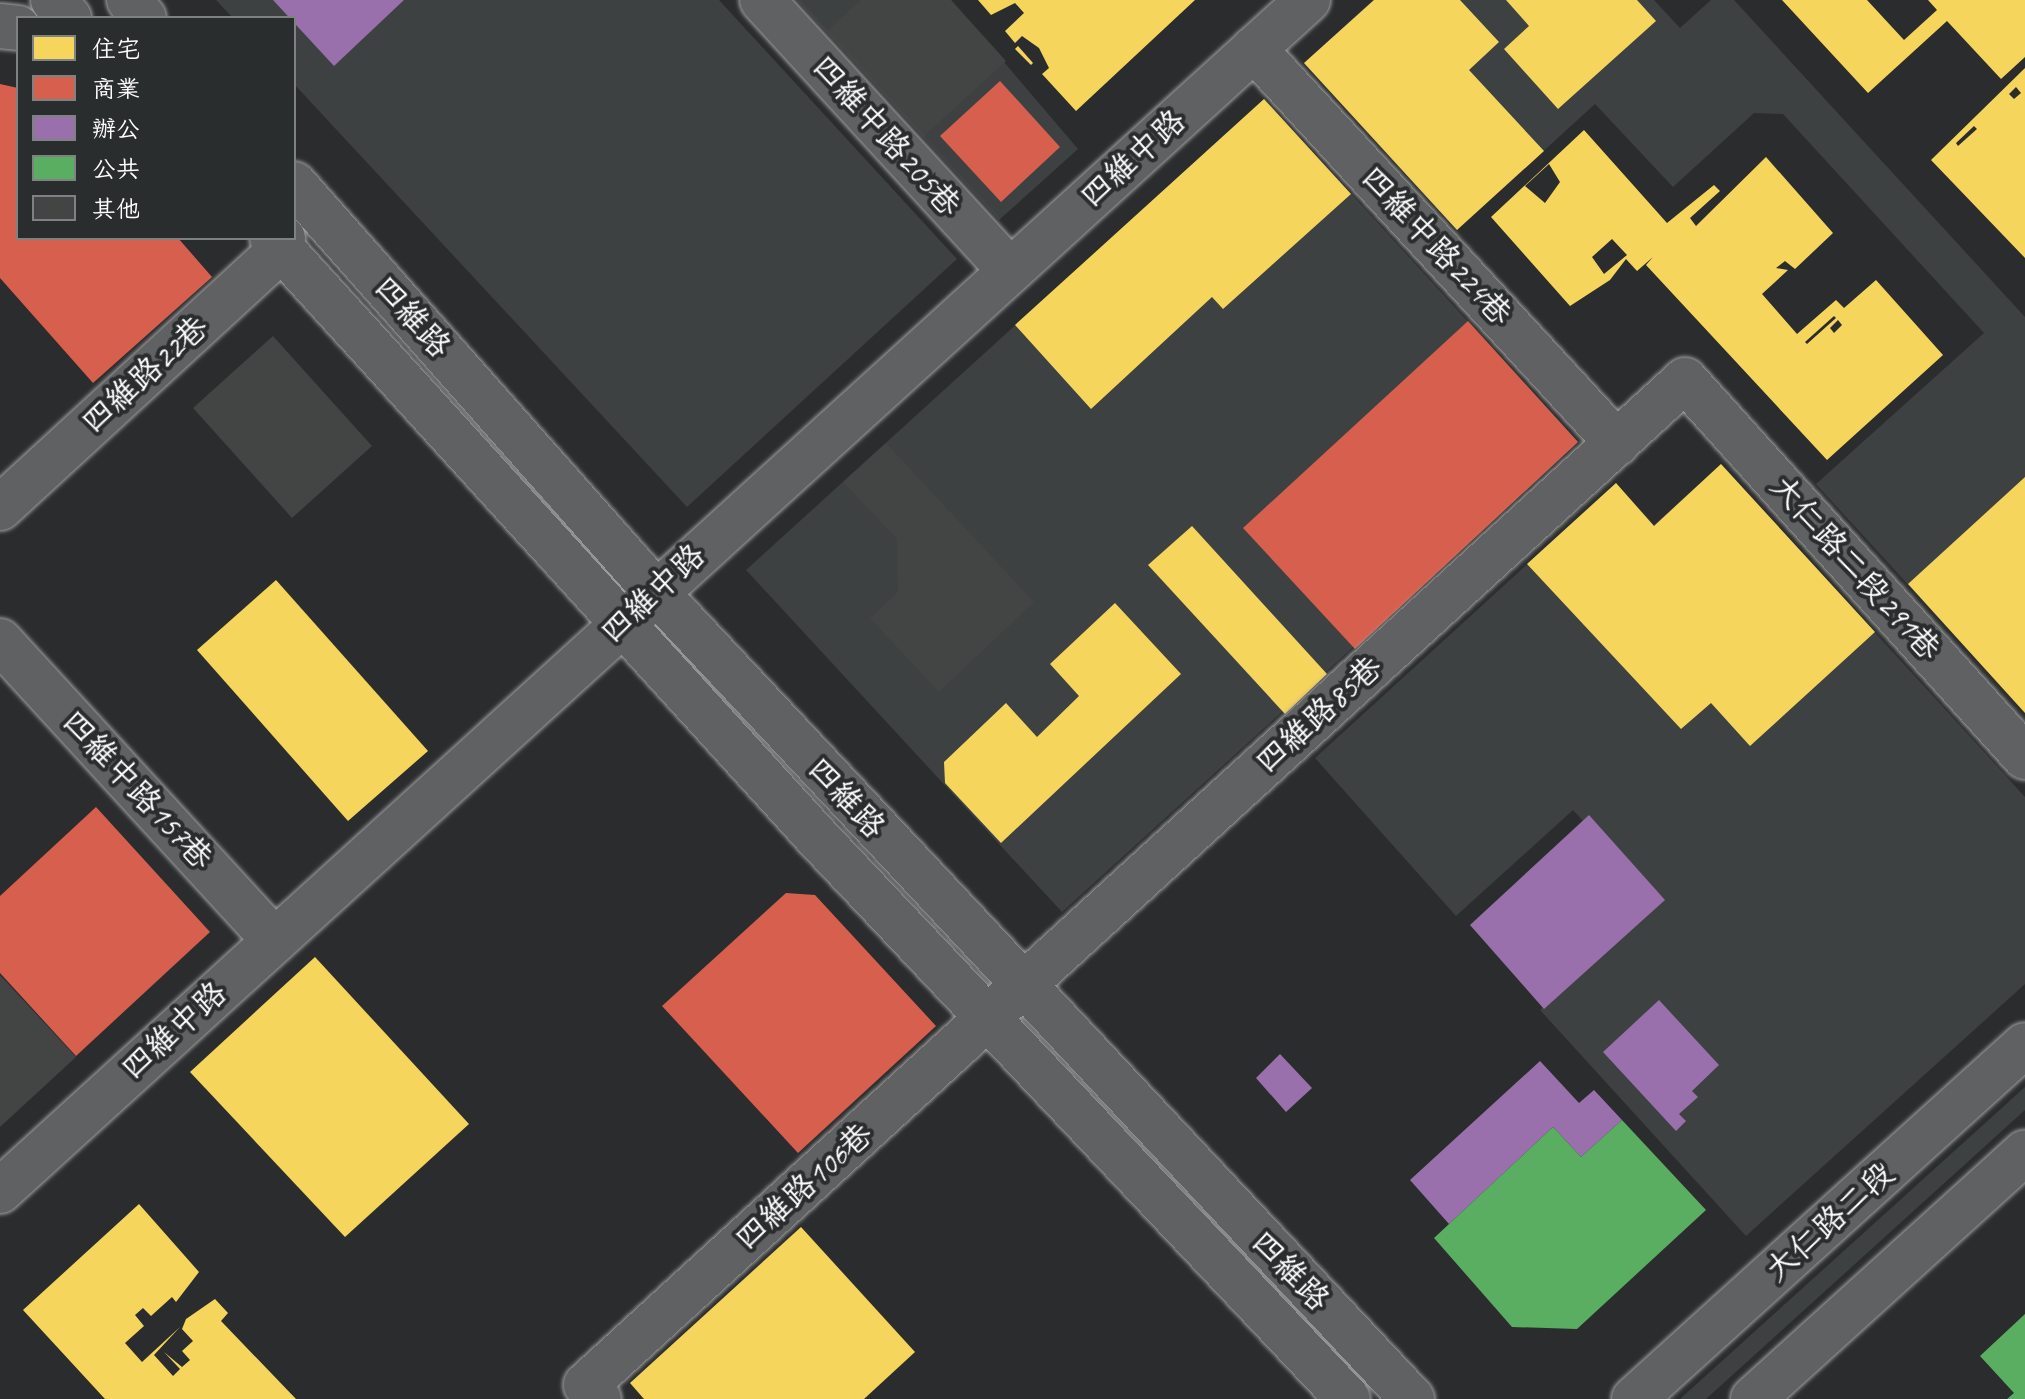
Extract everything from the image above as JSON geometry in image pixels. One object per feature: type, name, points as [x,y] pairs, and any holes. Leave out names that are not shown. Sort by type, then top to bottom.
[{"type":"street","points":[[53,0],[67,16]]},
{"type":"street","name":"四維中路205巷","points":[[762,0],[1010,271]]},
{"type":"street","name":"四維中路","points":[[0,1191],[654,590],[1308,0]]},
{"type":"street","name":"四維中路224巷","points":[[1254,49],[1617,443]]},
{"type":"street","name":"四維路","points":[[296,186],[654,590],[1348,1399]]},
{"type":"street","name":"四維路","points":[[279,242],[621,623],[1412,1399]]},
{"type":"street","name":"四維路22巷","points":[[0,508],[279,242]]},
{"type":"street","name":"四維路85巷","points":[[1006,1002],[1685,380]]},
{"type":"street","name":"大仁路二段291巷","points":[[1685,380],[2025,757]]},
{"type":"street","name":"四維中路157巷","points":[[0,641],[274,940]]},
{"type":"street","name":"四維路106巷","points":[[593,1392],[1006,1002]]},
{"type":"street","name":"大仁路二段","points":[[1634,1399],[2025,1045]]},
{"type":"street","points":[[1753,1399],[2025,1152]]},
{"type":"shaded area","points":[[216,0],[719,0],[957,259],[687,507],[296,86],[296,16],[231,16]]},
{"type":"shaded area","points":[[797,0],[951,0],[1078,149],[999,220]]},
{"type":"shaded area","points":[[1373,0],[1654,0],[1680,28],[1711,0],[1734,0],[2025,317],[2025,712],[1816,484],[1984,333],[1783,114],[1754,113],[1673,187],[1595,104],[1457,230],[1304,63]]},
{"type":"shaded area","points":[[1264,99],[1578,442],[1062,912],[746,570]]},
{"type":"shaded area","points":[[1721,464],[2025,797],[2025,984],[1746,1236],[1540,1010],[1651,895],[1573,810],[1456,916],[1315,758],[1616,483],[1654,525]]},
{"type":"shaded area","points":[[2025,1087],[2025,1110],[1706,1399],[1680,1399]]},
{"type":"building: 住宅","points":[[978,0],[1195,0],[1076,111],[1042,74],[1049,68],[1039,48],[1022,36],[1015,43],[1005,31],[1024,13],[1015,3],[991,15]]},
{"type":"building: 住宅","points":[[1374,0],[1460,0],[1499,42],[1469,70],[1544,151],[1457,230],[1304,63]]},
{"type":"building: 住宅","points":[[1506,0],[1637,0],[1656,21],[1558,109],[1504,49],[1529,26]]},
{"type":"building: 住宅","points":[[1782,0],[1867,0],[1904,40],[1937,10],[1928,0],[2025,0],[2025,57],[2001,79],[1947,21],[1868,93]]},
{"type":"building: 住宅","points":[[1018,46],[1033,63],[1031,65],[1015,49]]},
{"type":"building: 住宅","points":[[2025,68],[2025,258],[1931,160]],"holes":[[[2016,87],[2021,93],[2014,99],[2009,94]],[[1974,126],[1977,129],[1958,146],[1956,143]]]},
{"type":"building: 住宅","points":[[1264,99],[1351,194],[1223,309],[1212,297],[1091,409],[1015,325]]},
{"type":"building: 住宅","points":[[1584,130],[1667,223],[1714,185],[1720,191],[1690,218],[1696,226],[1766,157],[1833,233],[1795,269],[1785,261],[1776,268],[1788,270],[1762,294],[1797,334],[1836,300],[1844,308],[1876,280],[1943,355],[1827,460],[1646,265],[1653,257],[1637,271],[1626,259],[1610,280],[1570,306],[1491,217]],"holes":[[[1549,164],[1560,182],[1545,203],[1525,186]],[[1612,239],[1627,255],[1604,274],[1592,257]],[[1834,316],[1836,318],[1807,344],[1805,342]],[[1838,320],[1842,325],[1834,333],[1830,328]]]},
{"type":"building: 住宅","points":[[1721,464],[1875,632],[1750,746],[1711,703],[1681,729],[1527,564],[1616,483],[1654,526]]},
{"type":"building: 住宅","points":[[2025,477],[2025,713],[1908,584]]},
{"type":"building: 住宅","points":[[1192,526],[1327,674],[1285,714],[1148,565]]},
{"type":"building: 住宅","points":[[276,580],[428,751],[348,821],[197,650]]},
{"type":"building: 住宅","points":[[1115,603],[1181,674],[1001,843],[945,783],[944,762],[1006,703],[1037,737],[1079,696],[1050,664]]},
{"type":"building: 住宅","points":[[315,957],[469,1124],[345,1237],[190,1072]]},
{"type":"building: 住宅","points":[[139,1204],[199,1272],[176,1302],[172,1297],[151,1316],[143,1308],[135,1315],[144,1326],[125,1343],[142,1362],[180,1327],[154,1355],[173,1376],[180,1369],[164,1352],[182,1367],[190,1360],[182,1351],[193,1341],[182,1329],[186,1319],[215,1299],[228,1313],[221,1321],[296,1399],[105,1399],[23,1310]]},
{"type":"building: 住宅","points":[[801,1227],[915,1352],[864,1399],[644,1399],[630,1383]]},
{"type":"building: 商業","points":[[1000,81],[1060,147],[1001,202],[940,136]]},
{"type":"building: 商業","points":[[0,84],[16,88],[16,240],[180,240],[212,277],[93,383],[0,278]]},
{"type":"building: 商業","points":[[1468,321],[1578,442],[1355,649],[1243,528]]},
{"type":"building: 商業","points":[[96,807],[210,932],[76,1056],[0,973],[0,896]]},
{"type":"building: 商業","points":[[786,893],[815,895],[936,1026],[798,1153],[662,1006]]},
{"type":"building: 辦公","points":[[273,0],[404,0],[334,66],[296,25],[296,16],[288,16]]},
{"type":"building: 辦公","points":[[1589,815],[1665,900],[1544,1009],[1470,925]]},
{"type":"building: 辦公","points":[[1659,1000],[1719,1065],[1692,1091],[1698,1097],[1679,1114],[1686,1121],[1676,1131],[1603,1052]]},
{"type":"building: 辦公","points":[[1280,1054],[1312,1088],[1286,1112],[1256,1078]]},
{"type":"building: 辦公","points":[[1540,1061],[1579,1103],[1594,1090],[1622,1120],[1581,1157],[1553,1127],[1449,1224],[1410,1180]]},
{"type":"building: 公共","points":[[1622,1120],[1706,1210],[1577,1329],[1512,1327],[1434,1238],[1553,1127],[1581,1157]]},
{"type":"building: 公共","points":[[2025,1314],[2025,1399],[2007,1399],[2014,1393],[1980,1356]]},
{"type":"building: 其他","points":[[861,0],[951,0],[1006,61],[923,137],[827,31]]},
{"type":"building: 其他","points":[[273,336],[372,446],[292,518],[193,408]]},
{"type":"building: 其他","points":[[886,443],[1034,602],[939,692],[870,618],[898,592],[897,539],[843,482]]},
{"type":"building: 其他","points":[[0,975],[76,1057],[0,1127]]}]
